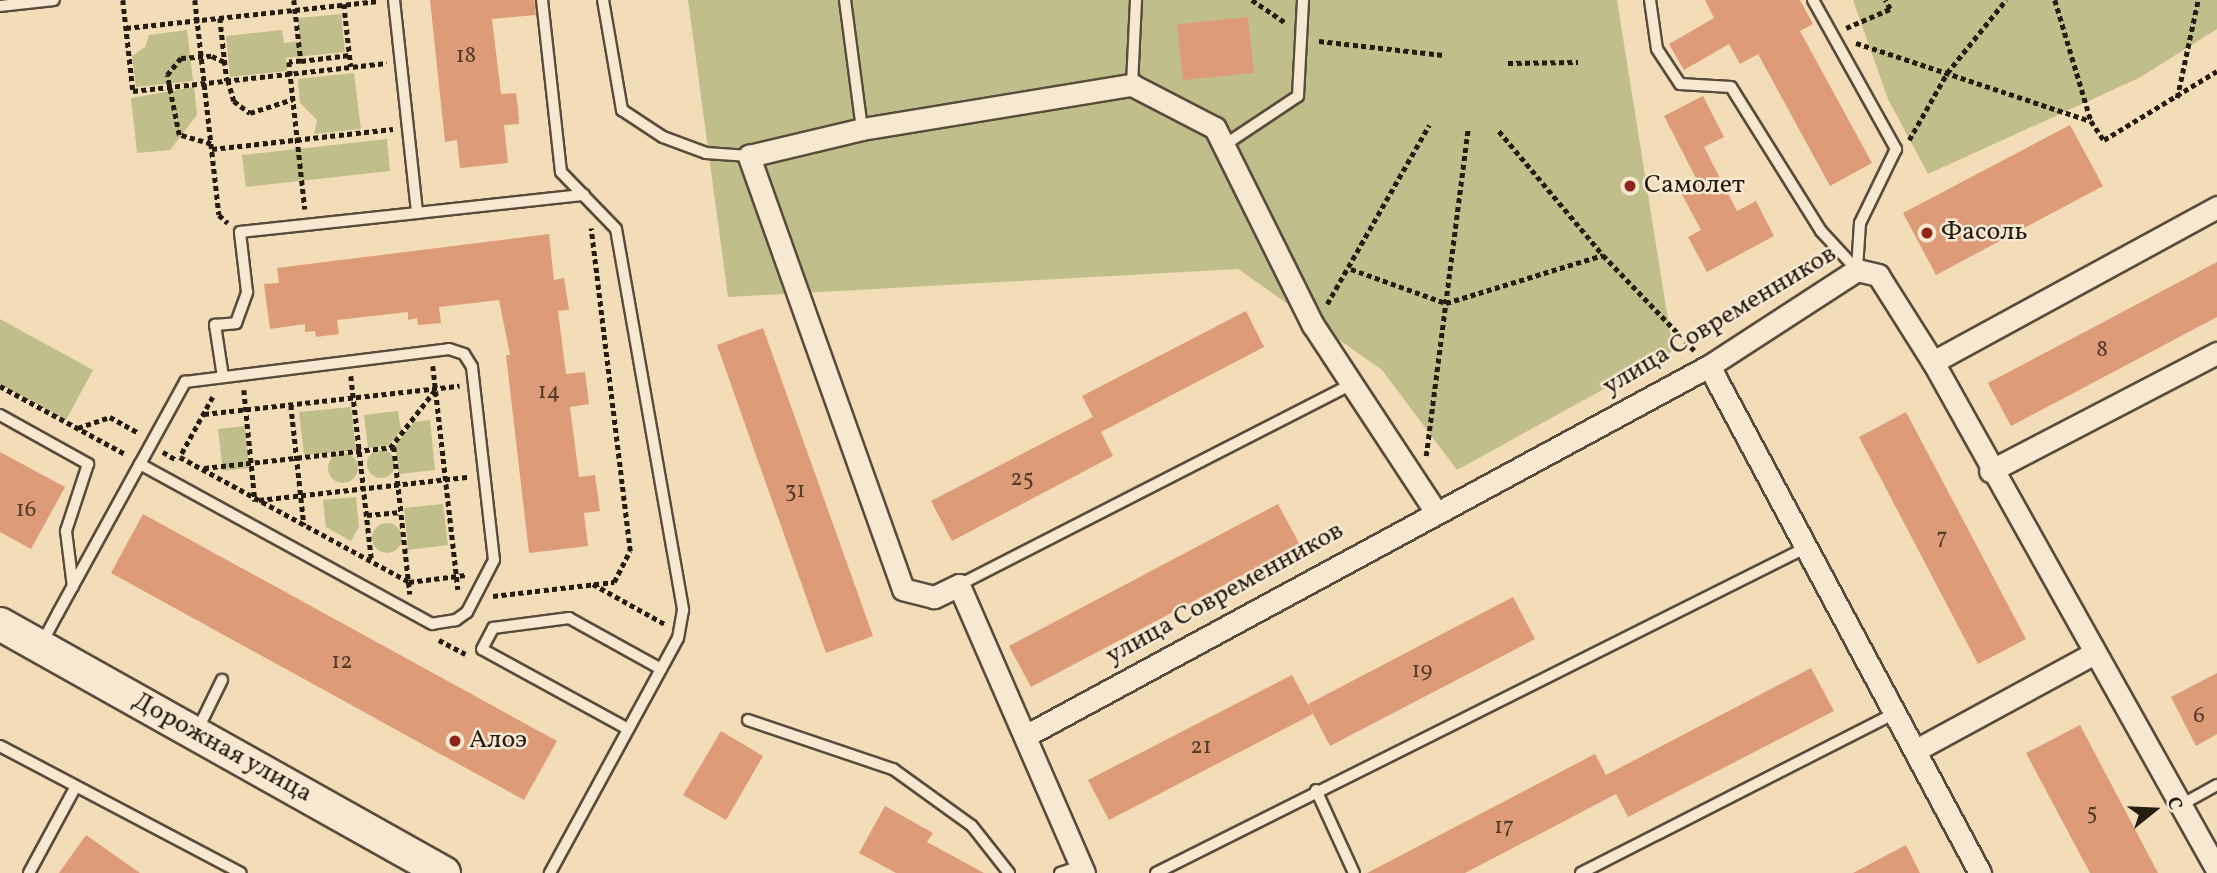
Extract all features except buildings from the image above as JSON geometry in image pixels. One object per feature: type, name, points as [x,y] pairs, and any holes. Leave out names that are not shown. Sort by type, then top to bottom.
[{"type":"street","points":[[1075,871],[1027,736],[959,585],[934,597],[903,589],[748,156],[862,129],[1132,85],[1215,128],[1313,325],[1349,385],[1435,510]]},
{"type":"street","points":[[1933,362],[2217,207]]},
{"type":"street","name":"улица Современников","points":[[1027,736],[1435,510],[1709,366],[1857,270],[1878,275],[1933,362],[1990,471],[2217,870]]},
{"type":"street","points":[[1990,471],[2217,353]]},
{"type":"street","points":[[1709,366],[1980,873]]},
{"type":"street","name":"Дорожная улица","points":[[0,624],[444,873]]},
{"type":"street","points":[[1916,750],[2093,654]]},
{"type":"lane","points":[[0,6],[54,0]]},
{"type":"lane","points":[[394,0],[417,213]]},
{"type":"lane","points":[[542,0],[561,172],[616,229],[683,610],[679,632],[661,669],[550,873]]},
{"type":"lane","points":[[603,0],[622,110],[663,137],[706,153],[748,156]]},
{"type":"lane","points":[[845,0],[862,129]]},
{"type":"lane","points":[[1132,85],[1136,0]]},
{"type":"lane","points":[[1223,146],[1298,96],[1303,0]]},
{"type":"lane","points":[[1650,0],[1657,49],[1680,84],[1731,87],[1821,232],[1857,270]]},
{"type":"lane","points":[[1813,0],[1896,149],[1860,223],[1857,270]]},
{"type":"lane","points":[[223,377],[215,325],[236,323],[247,292],[240,232],[586,197]]},
{"type":"lane","points":[[40,646],[73,587],[140,463],[185,382],[432,351],[464,354],[474,385],[494,560],[461,618],[432,624],[140,463]]},
{"type":"lane","points":[[959,585],[1349,385]]},
{"type":"lane","points":[[0,415],[88,464],[66,531],[65,561],[73,587]]},
{"type":"lane","points":[[1156,873],[1316,790],[1805,548]]},
{"type":"lane","points":[[628,729],[482,649],[494,628],[569,618],[661,669]]},
{"type":"lane","points":[[196,734],[222,680]]},
{"type":"lane","points":[[1581,873],[1895,713]]},
{"type":"lane","points":[[748,720],[892,769],[972,826],[1009,873]]},
{"type":"lane","points":[[0,746],[75,788],[241,873]]},
{"type":"lane","points":[[2181,806],[2217,785]]},
{"type":"lane","points":[[29,873],[75,788]]},
{"type":"lane","points":[[1316,790],[1354,873]]},
{"type":"path","points":[[123,0],[133,91],[400,62]]},
{"type":"path","points":[[195,0],[219,215],[228,224]]},
{"type":"path","points":[[294,0],[301,61]]},
{"type":"path","points":[[126,28],[384,0]]},
{"type":"path","points":[[1252,0],[1278,15],[1303,39],[1443,55]]},
{"type":"path","points":[[1832,34],[1889,9],[1885,0]]},
{"type":"path","points":[[1896,149],[1906,145],[1947,73],[2006,0]]},
{"type":"path","points":[[2055,0],[2091,121],[2104,140],[2177,98],[2217,71]]},
{"type":"path","points":[[2177,98],[2198,0]]},
{"type":"path","points":[[344,4],[351,67]]},
{"type":"path","points":[[220,18],[228,80],[234,101],[250,113],[293,99]]},
{"type":"path","points":[[1832,34],[2091,121]]},
{"type":"path","points":[[225,62],[201,55],[181,58],[172,66],[167,87],[179,135],[211,146],[298,140],[408,127]]},
{"type":"path","points":[[307,225],[289,62],[350,55]]},
{"type":"path","points":[[1508,63],[1578,62]]},
{"type":"path","points":[[1313,325],[1352,269],[1429,125]]},
{"type":"path","points":[[1422,492],[1468,130]]},
{"type":"path","points":[[1499,131],[1603,255],[1709,366]]},
{"type":"path","points":[[474,598],[614,582],[630,551],[586,197]]},
{"type":"path","points":[[1352,269],[1446,303],[1603,255]]},
{"type":"path","points":[[432,351],[461,618]]},
{"type":"path","points":[[350,362],[372,563]]},
{"type":"path","points":[[243,375],[257,501]]},
{"type":"path","points":[[223,377],[180,457],[409,582],[487,572]]},
{"type":"path","points":[[203,414],[474,385]]},
{"type":"path","points":[[0,386],[140,463]]},
{"type":"path","points":[[390,448],[436,389]]},
{"type":"path","points":[[291,405],[304,525]]},
{"type":"path","points":[[77,428],[110,417],[153,440]]},
{"type":"path","points":[[202,469],[394,447],[409,582]]},
{"type":"path","points":[[216,505],[484,475]]},
{"type":"path","points":[[367,515],[401,512]]},
{"type":"path","points":[[592,584],[679,632]]},
{"type":"shaded area","points":[[688,0],[1617,0],[1673,351],[1457,470],[1382,370],[1238,269],[728,297]]},
{"type":"shaded area","points":[[1853,0],[2217,0],[2217,29],[2139,78],[1928,174],[1888,99]]},
{"type":"shaded area","points":[[341,14],[345,52],[286,58],[287,71],[230,77],[226,36],[282,30],[284,43],[300,41],[298,18]]},
{"type":"shaded area","points":[[187,30],[193,81],[136,87],[132,56],[145,47],[149,35]]},
{"type":"shaded area","points":[[354,73],[361,129],[314,134],[317,120],[300,103],[298,79]]},
{"type":"shaded area","points":[[194,87],[197,115],[170,150],[137,153],[131,98]]},
{"type":"shaded area","points":[[387,139],[390,171],[246,187],[242,155]]},
{"type":"shaded area","points":[[0,319],[93,370],[66,420],[0,384]]},
{"type":"shaded area","points":[[351,407],[356,450],[304,455],[299,412]]},
{"type":"shaded area","points":[[398,411],[401,430],[389,445],[368,448],[364,415]]},
{"type":"shaded area","points":[[430,420],[435,470],[399,474],[395,446],[414,422]]},
{"type":"shaded area","points":[[245,426],[249,468],[223,471],[218,429]]},
{"type":"shaded area","points":[[381,450],[391,454],[395,464],[391,474],[381,478],[371,474],[367,464],[371,454]]},
{"type":"shaded area","points":[[343,453],[354,457],[358,468],[354,479],[343,483],[332,479],[328,468],[332,457]]},
{"type":"shaded area","points":[[356,497],[359,527],[351,541],[326,527],[323,500]]},
{"type":"shaded area","points":[[443,504],[448,545],[408,550],[404,508]]},
{"type":"shaded area","points":[[387,523],[398,527],[402,538],[398,549],[387,553],[376,549],[372,538],[376,527]]},
{"type":"place","name":"Самолет","points":[[1630,186]]},
{"type":"place","name":"Фасоль","points":[[1927,233]]},
{"type":"place","name":"Алоэ","points":[[455,741]]}]
